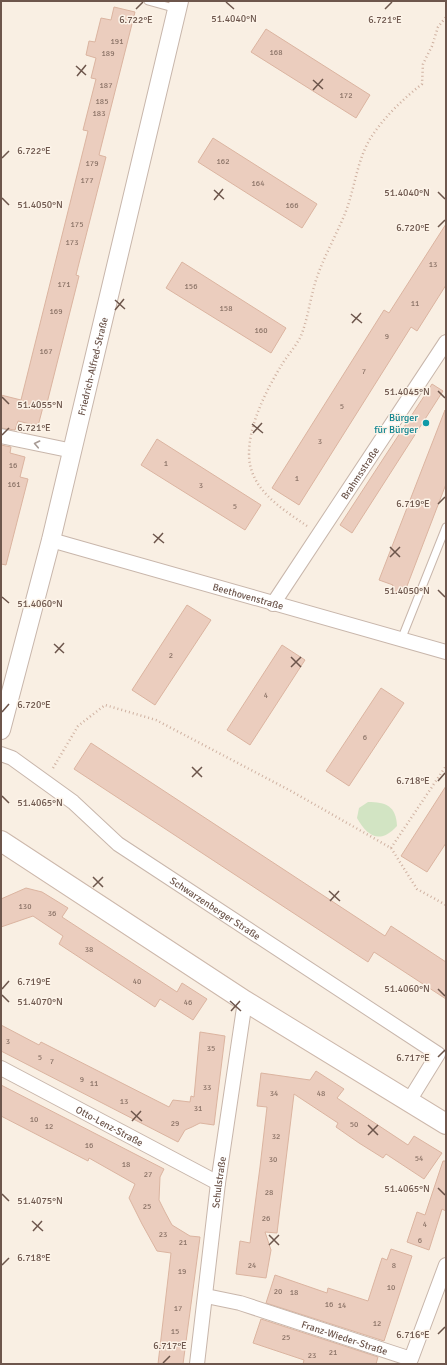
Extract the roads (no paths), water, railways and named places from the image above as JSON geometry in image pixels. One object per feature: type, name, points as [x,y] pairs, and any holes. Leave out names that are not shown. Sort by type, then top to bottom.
[{"type":"main road","points":[[1,842],[245,1002],[446,1124]]},
{"type":"street","name":"Friedrich-Alfred-Straße","points":[[1,730],[73,451],[178,5]]},
{"type":"street","name":"Brahmsstraße","points":[[273,604],[446,342]]},
{"type":"street","points":[[1,436],[73,451]]},
{"type":"street","name":"Beethovenstraße","points":[[51,540],[446,652]]},
{"type":"street","name":"Schwarzenberger Straße","points":[[1,754],[12,758],[73,802],[118,844],[442,1057],[409,1101]]},
{"type":"street","name":"Schulstraße","points":[[197,1364],[218,1183],[245,1002]]},
{"type":"street","name":"Otto-Lenz-Straße","points":[[1,1068],[218,1183]]},
{"type":"street","name":"Franz-Wieder-Straße","points":[[206,1296],[240,1303],[411,1359],[446,1265]]},
{"type":"lane","points":[[148,1],[178,5]]},
{"type":"lane","points":[[401,640],[446,527]]},
{"type":"place","name":"Bürger für Bürger","points":[[426,423]]}]
